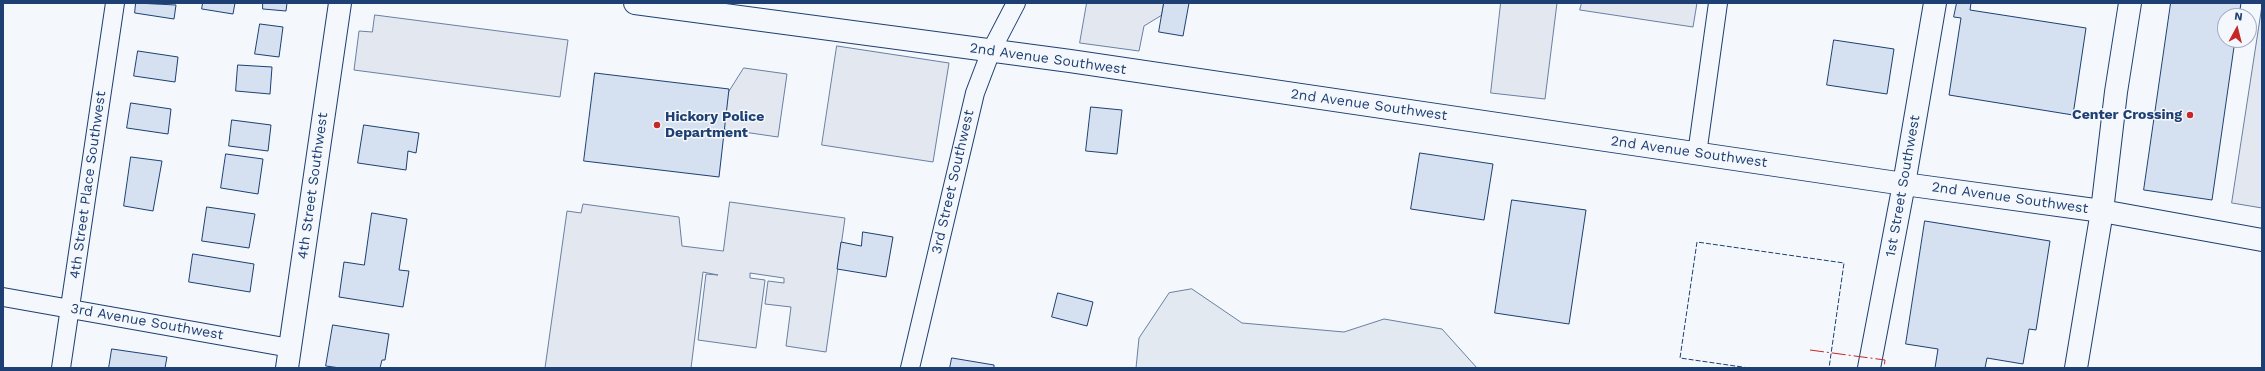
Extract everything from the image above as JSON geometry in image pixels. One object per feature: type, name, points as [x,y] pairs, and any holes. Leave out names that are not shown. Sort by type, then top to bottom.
[{"type":"main road","name":"4th Street Southwest","points":[[288,358],[340,3]]},
{"type":"main road","name":"2nd Avenue Southwest","points":[[635,3],[991,51],[1904,184],[2102,211],[2262,240]]},
{"type":"main road","name":"1st Street Southwest","points":[[1869,368],[1904,184],[1935,3]]},
{"type":"main road","points":[[2076,368],[2102,211],[2116,92],[2130,3]]},
{"type":"street","name":"4th Street Place Southwest","points":[[61,368],[115,3]]},
{"type":"street","name":"3rd Street Southwest","points":[[910,368],[975,93],[991,51],[1016,3]]},
{"type":"street","points":[[1697,154],[1718,3]]},
{"type":"street","name":"3rd Avenue Southwest","points":[[3,297],[69,309],[288,358]]},
{"type":"shaded area","points":[[1087,3],[1164,3],[1162,15],[1144,26],[1139,51],[1080,43]]},
{"type":"shaded area","points":[[1501,3],[1557,3],[1545,99],[1491,93]]},
{"type":"shaded area","points":[[1582,3],[1697,3],[1693,27],[1580,10]]},
{"type":"shaded area","points":[[2262,6],[2262,208],[2232,203],[2256,48],[2257,48]]},
{"type":"shaded area","points":[[375,15],[568,40],[560,97],[354,70],[359,31],[372,32]]},
{"type":"shaded area","points":[[837,46],[949,63],[933,162],[822,145]]},
{"type":"shaded area","points":[[744,68],[787,74],[778,137],[723,129],[728,93]]},
{"type":"shaded area","points":[[730,202],[845,218],[826,352],[786,346],[791,307],[765,304],[768,281],[784,283],[784,278],[750,273],[750,278],[765,280],[756,348],[698,340],[706,274],[718,275],[703,272],[691,368],[545,368],[567,211],[581,213],[583,204],[679,217],[682,246],[723,251]]},
{"type":"shaded area","points":[[1192,289],[1242,323],[1344,332],[1384,319],[1442,329],[1477,368],[1136,368],[1139,338],[1169,293]]},
{"type":"building","points":[[136,3],[176,5],[174,19],[135,13]]},
{"type":"building","points":[[203,3],[235,3],[233,14],[202,9]]},
{"type":"building","points":[[263,3],[287,3],[286,11],[263,9]]},
{"type":"building","points":[[1164,3],[1189,3],[1183,36],[1159,32]]},
{"type":"building","points":[[1957,3],[1971,3],[1970,10],[2086,28],[2073,115],[1949,95],[1961,18],[1954,17]]},
{"type":"building","name":"Center Crossing","points":[[2171,3],[2241,3],[2240,8],[2217,8],[2217,48],[2234,48],[2212,200],[2144,190]]},
{"type":"building","points":[[260,24],[283,27],[279,57],[255,54]]},
{"type":"building","points":[[1834,40],[1894,49],[1887,94],[1827,85]]},
{"type":"building","points":[[138,51],[178,57],[175,82],[134,76]]},
{"type":"building","points":[[238,65],[272,67],[270,94],[236,91]]},
{"type":"building","name":"Hickory Police Department","points":[[595,73],[729,89],[719,177],[584,161]]},
{"type":"building","points":[[131,103],[171,109],[168,134],[127,128]]},
{"type":"building","points":[[1091,107],[1122,110],[1117,154],[1086,151]]},
{"type":"building","points":[[232,120],[271,125],[268,151],[229,146]]},
{"type":"building","points":[[364,125],[419,133],[416,153],[408,151],[406,170],[358,163]]},
{"type":"building","points":[[1420,153],[1493,164],[1484,220],[1411,209]]},
{"type":"building","points":[[226,154],[263,159],[258,194],[221,188]]},
{"type":"building","points":[[131,157],[162,161],[153,211],[124,206]]},
{"type":"building","points":[[1512,200],[1586,210],[1569,324],[1495,313]]},
{"type":"building","points":[[207,207],[255,214],[249,248],[202,241]]},
{"type":"building","points":[[372,213],[407,219],[399,270],[409,271],[403,307],[339,297],[344,262],[364,265]]},
{"type":"building","points":[[1925,221],[2050,241],[2036,330],[2029,329],[2023,364],[1987,358],[1985,368],[1935,368],[1938,349],[1906,344]]},
{"type":"building","points":[[863,232],[893,237],[886,277],[837,269],[841,242],[861,246]]},
{"type":"building","points":[[193,254],[254,264],[250,292],[189,282]]},
{"type":"building","points":[[1058,293],[1093,302],[1087,326],[1052,317]]},
{"type":"building","points":[[333,325],[389,334],[385,360],[382,360],[380,368],[340,368],[326,366]]},
{"type":"building","points":[[112,349],[167,357],[165,368],[109,368]]},
{"type":"building","points":[[952,358],[994,365],[994,368],[950,368]]},
{"type":"fence","points":[[1749,368],[1680,358],[1697,242],[1844,263],[1829,368]]},
{"type":"power","points":[[1810,350],[1885,360],[1884,368]]},
{"type":"place","name":"Center Crossing","points":[[2190,115]]},
{"type":"place","name":"Hickory Police Department","points":[[657,125]]}]
